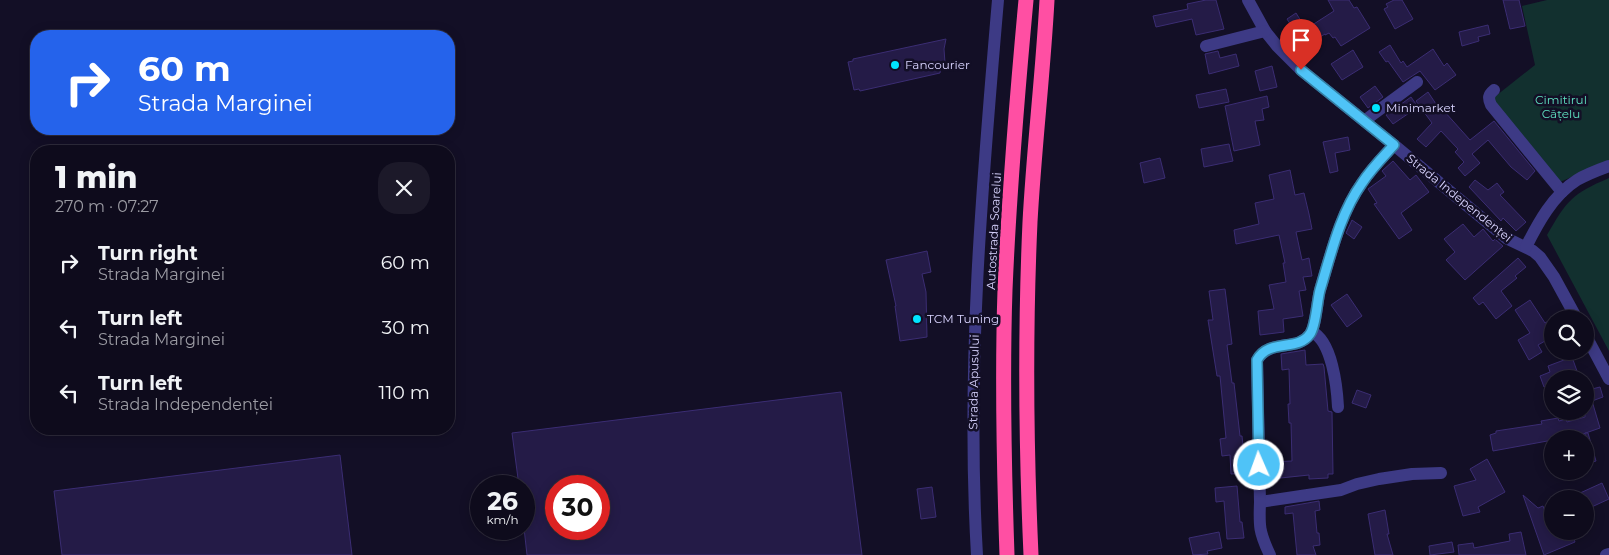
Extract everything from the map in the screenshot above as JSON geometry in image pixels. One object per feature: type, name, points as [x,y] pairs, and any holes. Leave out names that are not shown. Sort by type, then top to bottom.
[{"type":"highway","name":"Autostrada Soarelui","points":[[1007,555],[1004,451],[1006,292],[1013,151],[1026,0]]},
{"type":"highway","points":[[1031,555],[1026,397],[1028,294],[1035,143],[1047,0]]},
{"type":"street","name":"Strada Apusului","points":[[978,555],[974,464],[975,299],[984,154],[998,0]]},
{"type":"street","name":"Strada Independenței","points":[[1248,0],[1266,31],[1289,60],[1506,238],[1533,251],[1547,265],[1572,310]]},
{"type":"street","points":[[1206,46],[1266,31]]},
{"type":"street","points":[[1364,121],[1417,82]]},
{"type":"street","points":[[1494,90],[1488,98],[1490,105],[1562,192]]},
{"type":"street","points":[[1270,555],[1260,529],[1257,360],[1264,351],[1300,342],[1312,332],[1319,292],[1346,212],[1362,182],[1394,145]]},
{"type":"street","points":[[1526,248],[1546,212],[1562,192],[1578,180],[1609,166]]},
{"type":"street","points":[[1312,332],[1320,337],[1332,366],[1338,407]]},
{"type":"street","points":[[1594,350],[1609,378]]},
{"type":"street","points":[[1260,502],[1341,490],[1378,479],[1412,474],[1441,473]]},
{"type":"green space","name":"Cimitirul Cățelu","points":[[1547,0],[1609,0],[1609,160],[1558,183],[1492,99],[1535,65],[1522,6]]},
{"type":"green space","points":[[1609,178],[1609,351],[1594,323],[1594,310],[1587,310],[1547,235],[1572,199]]},
{"type":"building","points":[[1216,0],[1224,29],[1196,35],[1192,19],[1156,27],[1153,16],[1188,9],[1187,4]]},
{"type":"building","points":[[1328,0],[1349,0],[1354,8],[1357,7],[1370,28],[1341,46],[1335,37],[1333,38],[1329,33],[1304,46],[1287,19],[1296,13],[1306,29],[1334,11]]},
{"type":"building","points":[[1394,0],[1402,0],[1413,19],[1395,29],[1384,9],[1388,7],[1386,4]]},
{"type":"building","points":[[1503,0],[1519,0],[1525,26],[1510,29]]},
{"type":"building","points":[[1488,25],[1490,34],[1478,37],[1479,41],[1462,46],[1459,32]]},
{"type":"building","name":"Fancourier","points":[[946,39],[944,49],[945,63],[941,64],[940,73],[860,91],[859,89],[854,90],[848,62],[853,61],[853,59]]},
{"type":"building","points":[[1390,45],[1401,63],[1403,61],[1407,67],[1433,49],[1444,66],[1447,63],[1456,75],[1435,90],[1420,71],[1403,82],[1379,52]]},
{"type":"building","points":[[1353,50],[1363,67],[1342,80],[1331,64]]},
{"type":"building","points":[[1218,51],[1220,58],[1236,54],[1239,66],[1209,74],[1205,54]]},
{"type":"building","points":[[1272,66],[1277,87],[1260,91],[1255,71]]},
{"type":"building","points":[[1375,86],[1383,97],[1368,108],[1360,97]]},
{"type":"building","points":[[1226,89],[1229,102],[1199,108],[1196,95]]},
{"type":"building","points":[[1428,92],[1442,113],[1444,111],[1470,140],[1494,121],[1535,171],[1527,180],[1511,167],[1488,140],[1472,154],[1480,163],[1465,176],[1458,168],[1464,162],[1455,152],[1458,149],[1441,131],[1426,147],[1417,139],[1432,123],[1416,101]]},
{"type":"building","points":[[1267,96],[1269,107],[1262,109],[1264,120],[1255,121],[1260,145],[1234,151],[1225,106]]},
{"type":"building","points":[[1411,97],[1418,107],[1393,124],[1386,115]]},
{"type":"building","points":[[1348,137],[1350,150],[1335,153],[1338,171],[1330,173],[1323,142]]},
{"type":"building","points":[[1229,144],[1233,161],[1204,167],[1201,149]]},
{"type":"building","points":[[1160,158],[1165,178],[1144,183],[1140,163]]},
{"type":"building","points":[[1393,161],[1410,180],[1416,175],[1429,192],[1401,213],[1412,230],[1399,239],[1374,204],[1377,203],[1368,189],[1386,176],[1382,171]]},
{"type":"building","points":[[1290,170],[1295,195],[1304,193],[1309,214],[1312,229],[1296,232],[1302,260],[1309,258],[1312,276],[1303,277],[1306,290],[1299,291],[1303,316],[1283,319],[1284,332],[1260,335],[1258,311],[1274,309],[1269,285],[1286,282],[1283,263],[1285,263],[1279,235],[1236,244],[1234,230],[1259,224],[1255,203],[1274,199],[1269,175]]},
{"type":"building","points":[[1475,180],[1488,190],[1497,183],[1504,192],[1500,195],[1526,222],[1516,231],[1503,218],[1501,221],[1469,187]]},
{"type":"building","points":[[1352,220],[1362,227],[1354,239],[1346,233]]},
{"type":"building","points":[[1463,224],[1474,237],[1483,229],[1493,241],[1495,239],[1503,246],[1465,280],[1446,260],[1455,252],[1444,239]]},
{"type":"building","points":[[927,251],[931,272],[922,274],[926,292],[927,337],[900,341],[896,306],[886,260]]},
{"type":"building","points":[[1518,258],[1526,267],[1515,276],[1517,278],[1501,291],[1512,306],[1496,319],[1483,302],[1479,305],[1473,298]]},
{"type":"building","points":[[1225,289],[1232,344],[1227,345],[1246,473],[1231,474],[1230,455],[1222,456],[1220,439],[1226,438],[1220,376],[1217,376],[1208,320],[1213,320],[1209,291]]},
{"type":"building","points":[[1347,294],[1362,316],[1347,327],[1331,305]]},
{"type":"building","points":[[1530,300],[1544,321],[1544,342],[1538,345],[1542,352],[1529,360],[1518,340],[1530,333],[1515,310]]},
{"type":"building","points":[[1305,350],[1306,365],[1323,364],[1324,367],[1328,411],[1332,412],[1333,474],[1328,474],[1328,478],[1309,479],[1309,475],[1271,479],[1270,462],[1292,461],[1291,423],[1289,423],[1288,404],[1290,404],[1289,369],[1282,370],[1281,354]]},
{"type":"building","points":[[1564,360],[1573,360],[1577,370],[1549,370],[1548,366]]},
{"type":"building","points":[[1544,374],[1544,387],[1540,376]]},
{"type":"building","points":[[1600,387],[1603,397],[1594,400],[1594,388]]},
{"type":"building","points":[[1357,390],[1371,395],[1366,408],[1352,403]]},
{"type":"building","points":[[841,392],[862,555],[527,555],[525,540],[535,540],[535,475],[518,475],[512,433]]},
{"type":"building","points":[[1594,408],[1600,428],[1594,430],[1544,430],[1544,442],[1493,451],[1490,435],[1496,433],[1496,431],[1542,424],[1541,421],[1547,420],[1566,420],[1567,422],[1594,420]]},
{"type":"building","points":[[340,455],[352,555],[62,555],[54,491]]},
{"type":"building","points":[[1487,459],[1505,492],[1478,507],[1480,512],[1463,516],[1454,486],[1476,480],[1470,469]]},
{"type":"building","points":[[1602,483],[1609,499],[1594,506],[1594,490],[1587,490]]},
{"type":"building","points":[[1237,486],[1240,522],[1242,522],[1244,538],[1227,539],[1224,501],[1216,502],[1215,488]]},
{"type":"building","points":[[932,487],[936,517],[921,519],[917,489]]},
{"type":"building","points":[[1523,495],[1538,508],[1543,506],[1544,540],[1574,540],[1575,542],[1544,555]]},
{"type":"building","points":[[1319,501],[1320,510],[1315,511],[1320,545],[1313,546],[1316,555],[1297,555],[1293,513],[1285,514],[1285,507]]},
{"type":"building","points":[[1385,510],[1389,534],[1387,534],[1393,555],[1375,555],[1368,514]]},
{"type":"building","points":[[1219,532],[1222,548],[1207,551],[1208,554],[1193,555],[1189,538]]},
{"type":"building","points":[[1521,532],[1526,555],[1459,555],[1458,545],[1473,543],[1474,548],[1510,541],[1509,534]]},
{"type":"building","points":[[1452,542],[1454,552],[1430,555],[1429,546]]},
{"type":"place","name":"Fancourier","points":[[895,65]]},
{"type":"place","name":"Minimarket","points":[[1376,108]]},
{"type":"place","name":"TCM Tuning","points":[[917,319]]},
{"type":"route","points":[[1259,465],[1257,360],[1264,351],[1300,342],[1312,332],[1319,292],[1346,212],[1362,182],[1394,145],[1301,70]]}]
